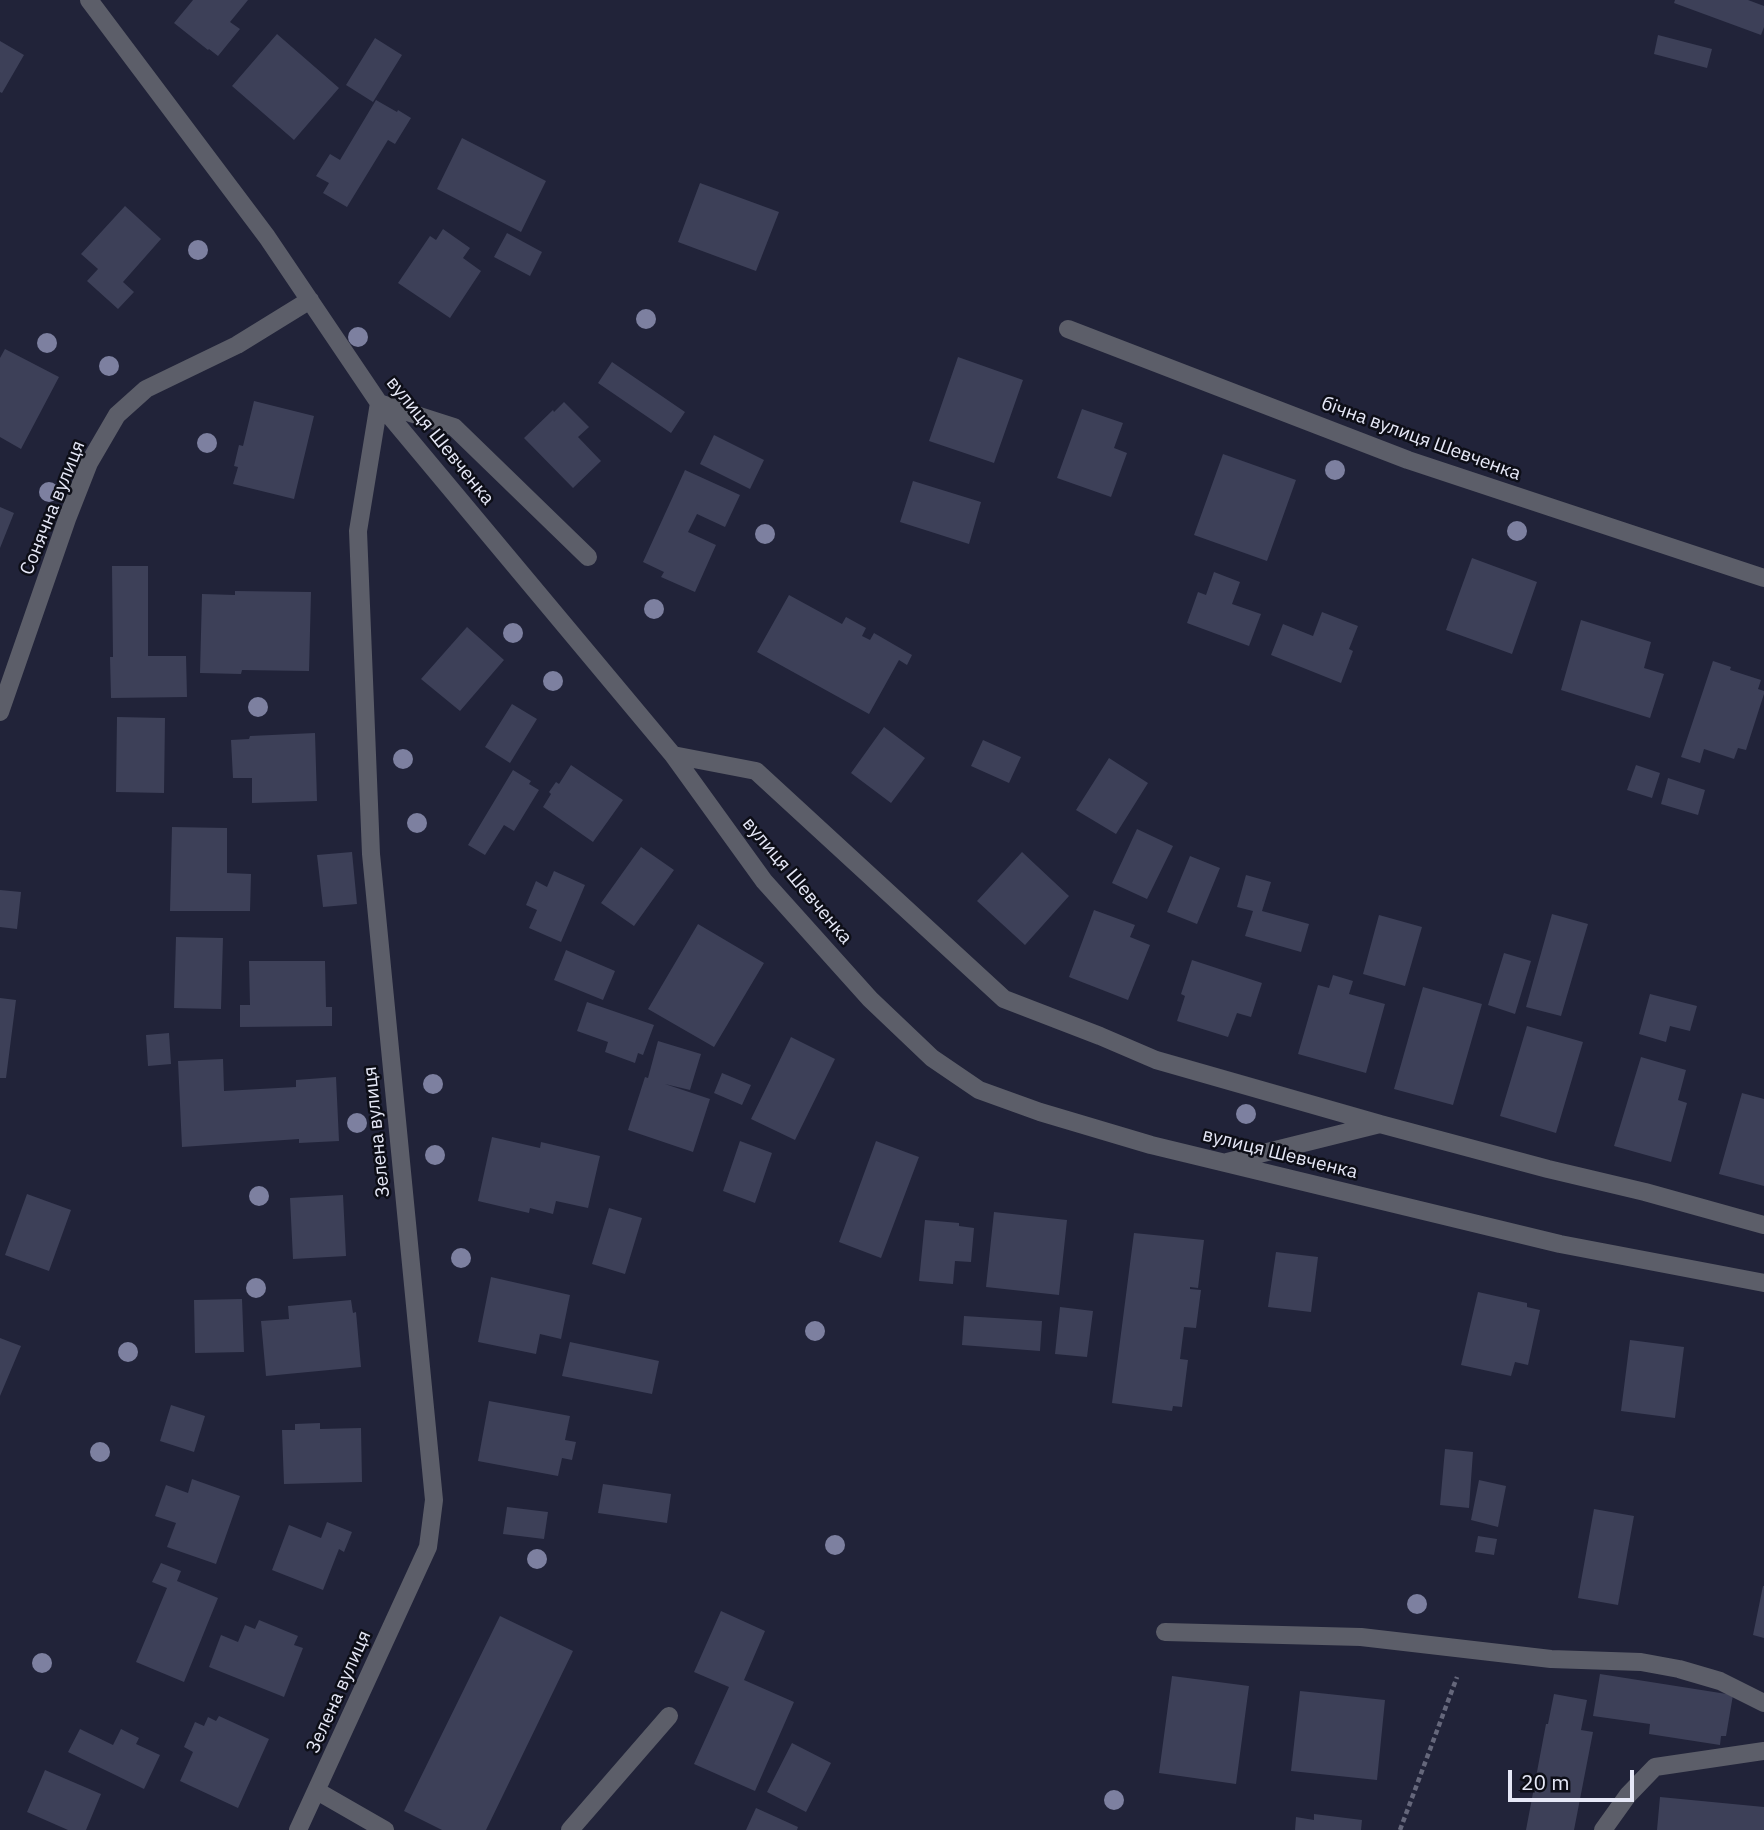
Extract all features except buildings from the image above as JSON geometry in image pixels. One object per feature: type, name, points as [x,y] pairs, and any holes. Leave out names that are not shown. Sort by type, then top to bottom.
[{"type":"street","name":"вулиця Шевченка","points":[[89,0],[267,237],[379,403],[673,755],[764,881],[870,999],[932,1058],[979,1090],[1040,1112],[1151,1145],[1560,1244],[1764,1283]]},
{"type":"street","name":"Сонячна вулиця","points":[[0,712],[89,463],[117,415],[146,389],[237,345],[310,300]]},
{"type":"street","name":"бічна вулиця Шевченка","points":[[1068,328],[1408,460],[1764,578]]},
{"type":"street","points":[[379,403],[454,427],[588,557]]},
{"type":"street","name":"Зелена вулиця","points":[[298,1830],[428,1547],[434,1500],[371,854],[358,531],[379,403]]},
{"type":"street","points":[[673,755],[756,771],[1004,999],[1156,1060],[1380,1124],[1764,1225]]},
{"type":"street","points":[[1224,1163],[1380,1124]]},
{"type":"street","points":[[1165,1632],[1361,1637],[1551,1659],[1641,1662],[1720,1681],[1764,1703]]},
{"type":"street","points":[[570,1830],[669,1716]]},
{"type":"street","points":[[1603,1830],[1628,1794],[1655,1768],[1764,1751]]},
{"type":"street","points":[[317,1791],[384,1830]]},
{"type":"path","points":[[1400,1830],[1467,1650]]}]
